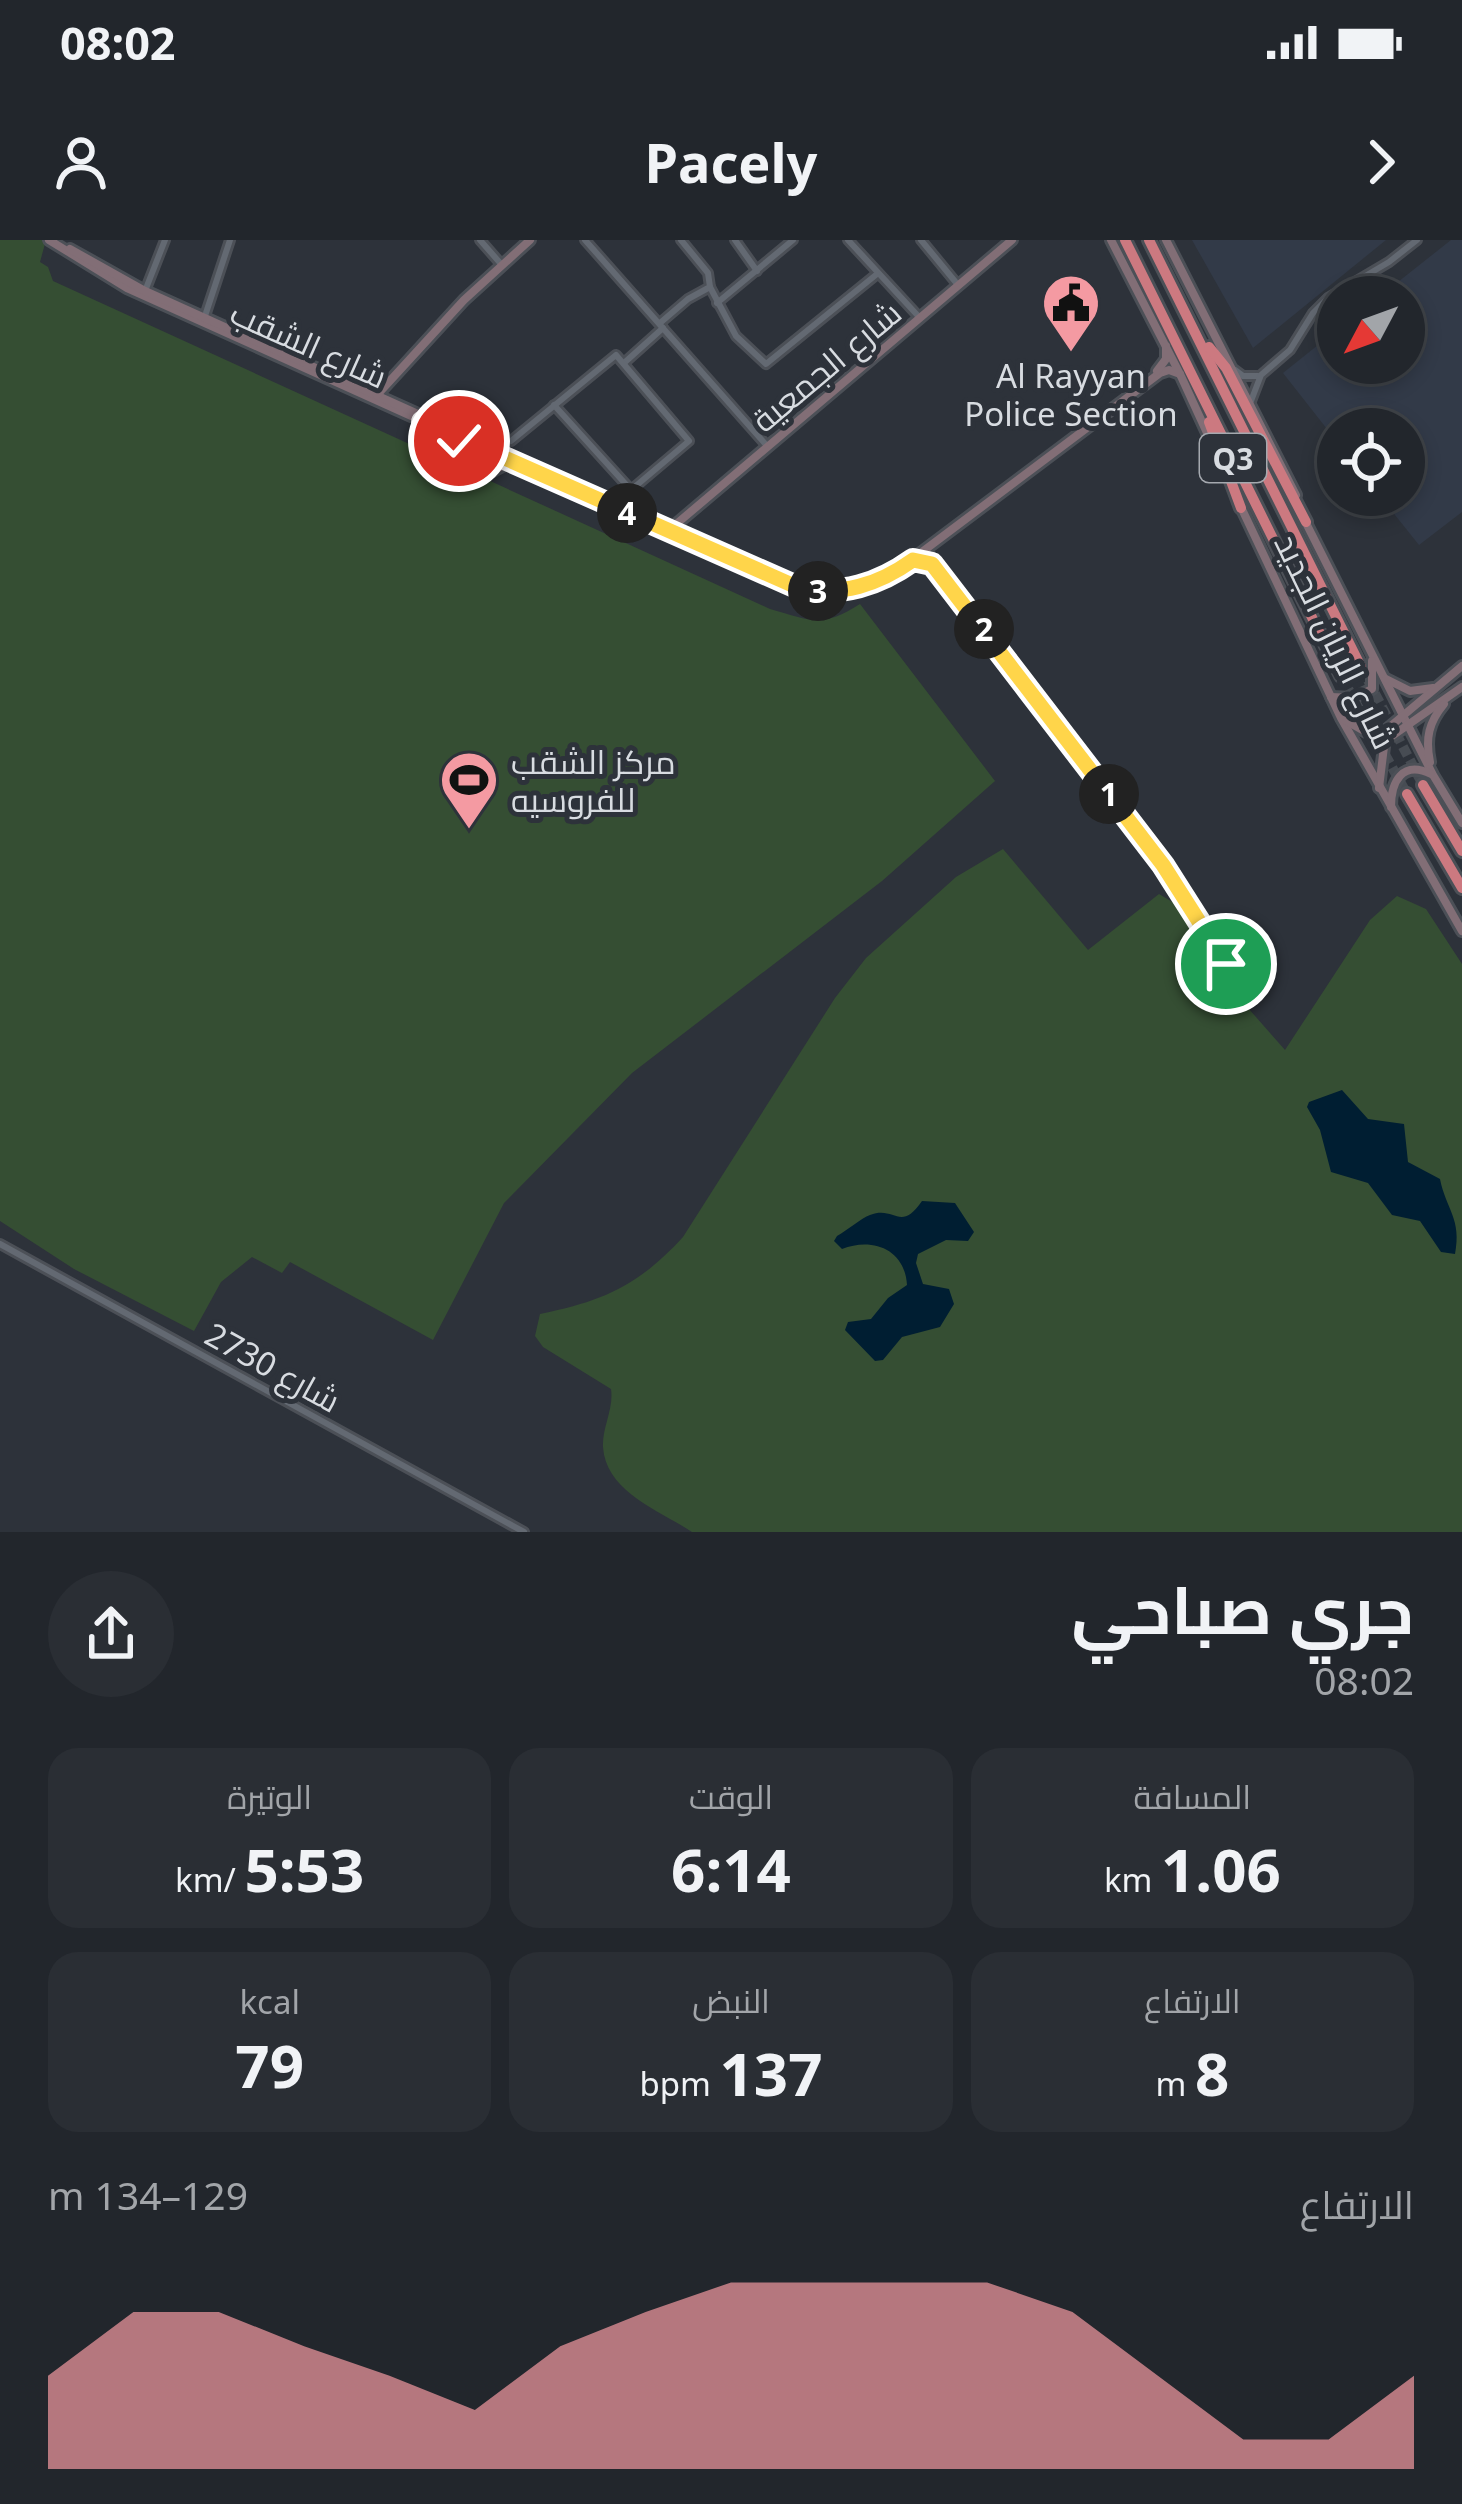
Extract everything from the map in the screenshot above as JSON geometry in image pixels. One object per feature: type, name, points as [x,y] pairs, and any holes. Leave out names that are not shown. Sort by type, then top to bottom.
[{"type":"highway","name":"شارع الريان الجديد","points":[[1125,240],[1162,314],[1168,342],[1340,676]]},
{"type":"highway","name":"شارع الريان الجديد","points":[[1149,240],[1361,668]]},
{"type":"highway","points":[[1162,314],[1168,342],[1241,508]]},
{"type":"highway","points":[[1194,328],[1226,368],[1306,522]]},
{"type":"highway","name":"شارع الريان الجديد","points":[[1431,780],[1462,851]]},
{"type":"highway","points":[[1407,794],[1462,888]]},
{"type":"street","name":"شارع الشقب","points":[[53,240],[145,291],[423,422],[791,581],[844,586],[892,570],[1160,373],[1180,374]]},
{"type":"street","name":"شارع الشقب","points":[[53,240],[102,276],[377,395],[670,530]]},
{"type":"street","points":[[145,291],[165,240]]},
{"type":"street","points":[[204,320],[230,240]]},
{"type":"street","points":[[480,240],[501,264]]},
{"type":"street","points":[[377,395],[501,264],[530,240]]},
{"type":"street","points":[[585,240],[768,447]]},
{"type":"street","points":[[681,240],[708,273],[717,304],[749,352],[766,364],[877,274]]},
{"type":"street","points":[[736,240],[757,271]]},
{"type":"street","points":[[717,304],[793,240]]},
{"type":"street","points":[[848,240],[920,318]]},
{"type":"street","points":[[921,240],[958,285]]},
{"type":"street","name":"شارع الجمعية","points":[[670,530],[1012,240]]},
{"type":"street","name":"شارع الريان الجديد","points":[[1111,240],[1168,342],[1341,718],[1462,931]]},
{"type":"street","name":"شارع الريان الجديد","points":[[1166,240],[1290,478],[1306,522],[1431,780],[1462,823]]},
{"type":"street","points":[[1251,401],[1262,375],[1290,350],[1328,298],[1417,240]]},
{"type":"street","points":[[624,364],[688,298],[710,287]]},
{"type":"street","name":"شارع الشقب","points":[[1091,423],[1159,370],[1168,342]]},
{"type":"street","points":[[511,441],[616,355],[689,440],[632,490],[622,506]]},
{"type":"street","points":[[1235,370],[1243,376],[1262,375]]},
{"type":"street","points":[[554,405],[632,490]]},
{"type":"street","points":[[423,422],[467,447],[476,465]]},
{"type":"street","points":[[485,475],[499,464],[513,462]]},
{"type":"street","name":"شارع الشقب","points":[[706,546],[781,582],[817,591],[862,587],[913,560],[983,504]]},
{"type":"street","points":[[934,563],[938,541]]},
{"type":"street","points":[[925,551],[1163,865],[1226,964]]},
{"type":"street","points":[[913,560],[934,563]]},
{"type":"street","points":[[1331,697],[1353,698],[1372,689],[1369,648]]},
{"type":"street","points":[[1379,789],[1383,737],[1402,714],[1462,665]]},
{"type":"street","points":[[1384,678],[1410,691],[1435,687]]},
{"type":"street","points":[[1341,718],[1383,737],[1408,726],[1462,687]]},
{"type":"street","points":[[1431,780],[1430,724],[1452,695]]},
{"type":"street","points":[[1391,808],[1392,787],[1400,774],[1423,770],[1431,780]]},
{"type":"street","name":"شارع 2730","points":[[0,1244],[524,1532]]},
{"type":"shaded area","points":[[1192,240],[1386,240],[1342,276],[1317,276],[1317,296],[1253,348]]},
{"type":"shaded area","points":[[1451,240],[1462,240],[1462,512],[1419,545],[1396,516],[1425,516],[1425,408],[1317,408],[1317,416],[1283,373],[1317,346],[1317,384],[1425,384],[1425,276],[1406,276]]},
{"type":"green space","name":"مركز الشقب للفروسيه","points":[[0,240],[46,240],[40,262],[48,267],[53,281],[770,609],[816,620],[836,617],[860,604],[995,781],[882,881],[632,1073],[504,1203],[433,1340],[290,1262],[282,1273],[252,1257],[221,1282],[194,1331],[74,1269],[0,1221]]},
{"type":"green space","points":[[1003,849],[1088,950],[1159,894],[1174,903],[1219,975],[1285,1050],[1370,920],[1397,896],[1426,909],[1462,964],[1462,1532],[692,1532],[636,1498],[614,1476],[603,1447],[611,1389],[543,1347],[535,1336],[540,1314],[619,1289],[667,1254],[683,1237],[835,998],[866,958],[956,877]]},
{"type":"water","points":[[1342,1090],[1368,1119],[1404,1124],[1408,1162],[1440,1179],[1455,1223],[1455,1254],[1441,1252],[1420,1221],[1392,1215],[1368,1183],[1331,1172],[1320,1130],[1307,1107],[1309,1102]]},
{"type":"water","points":[[922,1201],[955,1203],[974,1232],[968,1241],[946,1240],[918,1254],[923,1284],[949,1289],[954,1304],[940,1327],[902,1337],[883,1360],[875,1361],[845,1330],[848,1322],[871,1319],[907,1285],[905,1273],[885,1249],[865,1245],[842,1249],[834,1241],[866,1217],[886,1213],[902,1217]]},
{"type":"tunnel","points":[[1361,667],[1423,785]]},
{"type":"tunnel","points":[[1341,676],[1407,794]]},
{"type":"place","name":"Al Rayyan Police Section","points":[[1071,354]]},
{"type":"place","name":"مركز الشقب للفروسيه","points":[[469,831]]},
{"type":"route","points":[[459,441],[423,422],[799,588],[853,589],[886,578],[913,560],[932,564],[1163,865],[1226,964]]}]
